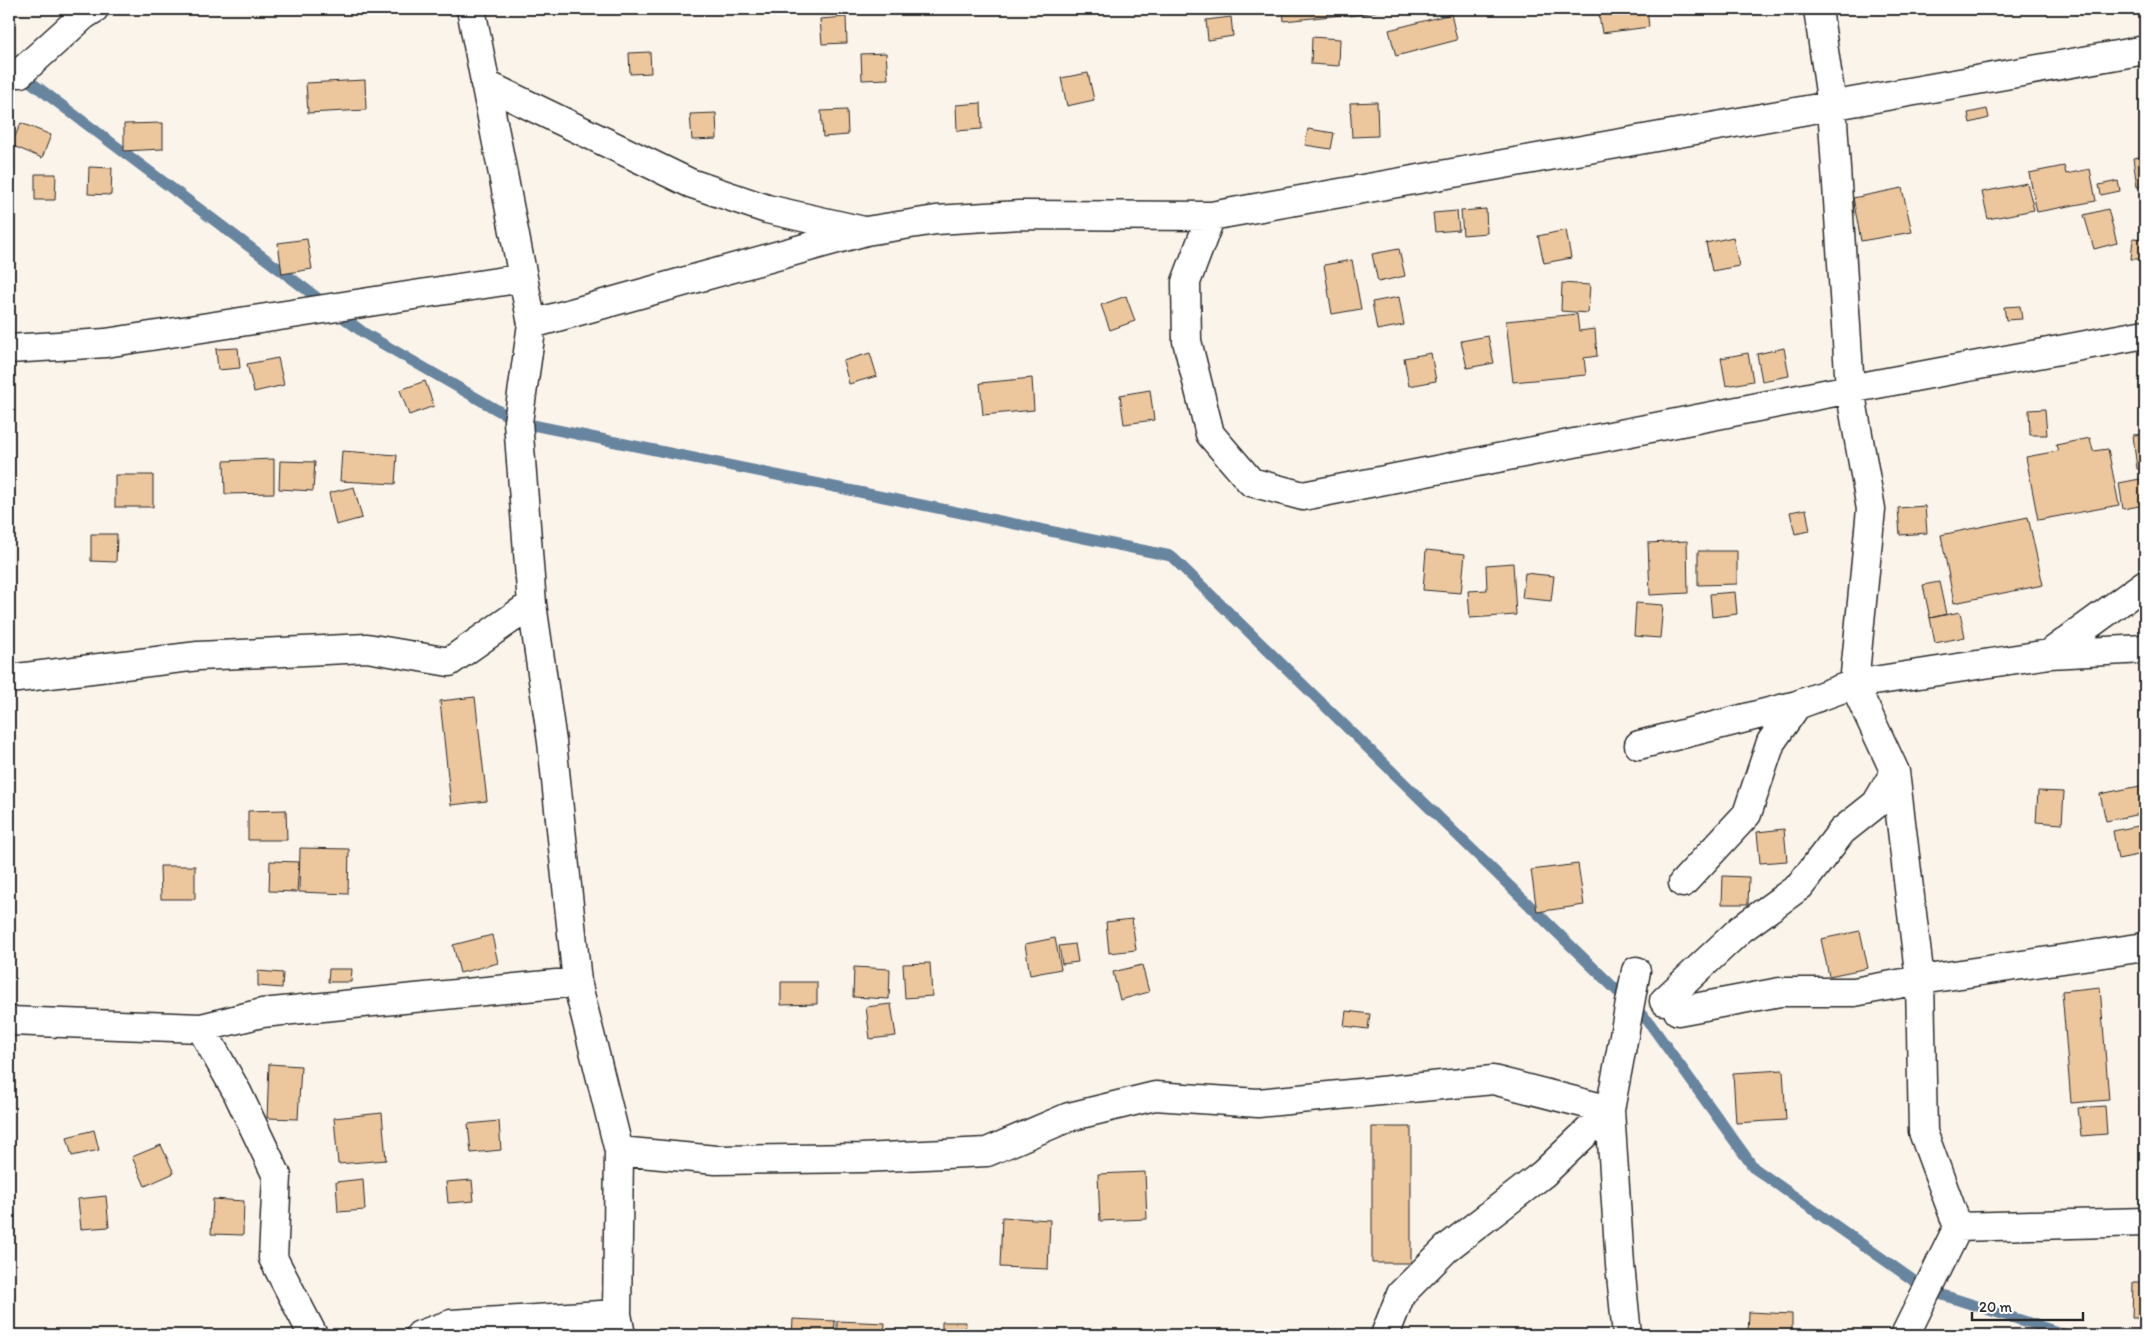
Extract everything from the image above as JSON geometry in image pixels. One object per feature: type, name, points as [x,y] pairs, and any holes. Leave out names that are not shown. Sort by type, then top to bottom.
[{"type":"street","points":[[9,72],[20,74],[83,16],[94,9]]},
{"type":"street","points":[[420,1335],[451,1324],[619,1325],[619,1151],[577,982],[552,742],[532,604],[518,422],[532,324],[471,9]]},
{"type":"street","points":[[1818,9],[1832,106],[1850,389],[1871,510],[1854,684],[1895,772],[1920,980],[1923,1132],[1958,1227],[1905,1335]]},
{"type":"street","points":[[532,324],[866,231],[936,220],[1020,215],[1211,216],[2145,50]]},
{"type":"street","points":[[485,84],[690,183],[767,209],[866,231]]},
{"type":"street","points":[[1211,216],[1186,282],[1187,341],[1210,434],[1251,482],[1303,496],[1850,389],[2145,334]]},
{"type":"street","points":[[9,349],[106,343],[523,278]]},
{"type":"street","points":[[2048,654],[2145,584]]},
{"type":"street","points":[[9,679],[198,656],[367,648],[449,662],[532,604]]},
{"type":"street","points":[[1639,745],[1797,705],[1854,684],[2048,654],[2145,649]]},
{"type":"street","points":[[1683,883],[1747,814],[1771,742],[1797,705]]},
{"type":"street","points":[[1895,772],[1876,804],[1842,831],[1800,886],[1742,930],[1671,1006],[1780,992],[1854,992],[1920,980],[2145,947]]},
{"type":"street","points":[[1627,1335],[1620,1265],[1610,1110],[1636,971]]},
{"type":"street","points":[[9,1021],[201,1028],[262,1013],[577,982]]},
{"type":"street","points":[[201,1028],[238,1092],[277,1176],[273,1258],[313,1335]]},
{"type":"street","points":[[619,1151],[716,1160],[862,1158],[987,1152],[1069,1117],[1155,1096],[1258,1104],[1494,1080],[1610,1110]]},
{"type":"street","points":[[1385,1335],[1401,1294],[1447,1248],[1543,1174],[1610,1110]]},
{"type":"street","points":[[1958,1227],[2145,1222]]},
{"type":"building","points":[[1283,9],[1341,9],[1341,15],[1284,21]]},
{"type":"building","points":[[1349,9],[1377,9],[1377,11],[1350,16]]},
{"type":"building","points":[[1598,9],[1647,9],[1649,27],[1602,33]]},
{"type":"building","points":[[1451,14],[1457,40],[1396,56],[1389,30]]},
{"type":"building","points":[[846,17],[847,43],[822,44],[820,19]]},
{"type":"building","points":[[1231,17],[1233,36],[1208,40],[1206,20]]},
{"type":"building","points":[[1312,37],[1340,39],[1339,66],[1311,64]]},
{"type":"building","points":[[650,52],[651,73],[630,74],[629,53]]},
{"type":"building","points":[[886,53],[888,79],[862,80],[861,54]]},
{"type":"building","points":[[1088,73],[1094,100],[1067,106],[1061,78]]},
{"type":"building","points":[[365,80],[366,110],[308,113],[306,83]]},
{"type":"building","points":[[1377,102],[1378,136],[1352,137],[1350,103]]},
{"type":"building","points":[[981,103],[982,129],[957,131],[956,105]]},
{"type":"building","points":[[1987,109],[1989,118],[1970,123],[1968,113]]},
{"type":"building","points":[[847,110],[848,135],[823,137],[821,111]]},
{"type":"building","points":[[716,113],[717,139],[692,140],[690,114]]},
{"type":"building","points":[[21,123],[51,135],[42,158],[11,145]]},
{"type":"building","points":[[163,123],[163,149],[124,151],[124,124]]},
{"type":"building","points":[[1308,129],[1334,133],[1331,149],[1305,145]]},
{"type":"building","points":[[2145,156],[2145,186],[2137,187],[2133,158]]},
{"type":"building","points":[[2064,166],[2066,174],[2090,169],[2096,201],[2037,212],[2029,173]]},
{"type":"building","points":[[89,167],[112,168],[111,195],[88,194]]},
{"type":"building","points":[[35,174],[56,174],[55,200],[35,200]]},
{"type":"building","points":[[2118,181],[2120,191],[2101,195],[2099,185]]},
{"type":"building","points":[[2027,183],[2034,210],[1988,219],[1982,192]]},
{"type":"building","points":[[1902,188],[1912,232],[1861,241],[1853,198]]},
{"type":"building","points":[[1486,209],[1487,233],[1463,235],[1461,211]]},
{"type":"building","points":[[2108,209],[2117,243],[2094,249],[2084,215]]},
{"type":"building","points":[[1457,211],[1459,230],[1435,232],[1433,213]]},
{"type":"building","points":[[1566,230],[1571,258],[1544,263],[1538,236]]},
{"type":"building","points":[[1733,237],[1739,266],[1712,271],[1706,243]]},
{"type":"building","points":[[2133,238],[2145,239],[2145,259],[2131,259]]},
{"type":"building","points":[[307,239],[312,269],[282,274],[278,243]]},
{"type":"building","points":[[1399,249],[1405,276],[1378,282],[1372,254]]},
{"type":"building","points":[[1352,260],[1361,309],[1332,314],[1324,265]]},
{"type":"building","points":[[1562,283],[1590,285],[1588,313],[1561,311]]},
{"type":"building","points":[[1126,296],[1135,321],[1110,330],[1101,305]]},
{"type":"building","points":[[1399,297],[1404,325],[1377,330],[1372,302]]},
{"type":"building","points":[[2020,306],[2022,319],[2006,320],[2004,307]]},
{"type":"building","points":[[1577,314],[1579,331],[1595,329],[1597,356],[1584,358],[1586,375],[1513,382],[1506,321]]},
{"type":"building","points":[[1488,336],[1494,363],[1467,368],[1461,341]]},
{"type":"building","points":[[238,348],[240,368],[218,370],[216,349]]},
{"type":"building","points":[[1784,348],[1789,376],[1762,381],[1757,354]]},
{"type":"building","points":[[870,353],[877,376],[849,384],[843,361]]},
{"type":"building","points":[[1431,353],[1436,381],[1409,386],[1404,358]]},
{"type":"building","points":[[1748,353],[1753,381],[1726,386],[1721,358]]},
{"type":"building","points":[[278,358],[284,385],[254,392],[247,364]]},
{"type":"building","points":[[1032,378],[1034,410],[983,415],[980,383]]},
{"type":"building","points":[[425,381],[434,406],[409,415],[400,390]]},
{"type":"building","points":[[1150,390],[1154,420],[1124,424],[1120,395]]},
{"type":"building","points":[[2045,409],[2047,435],[2030,435],[2029,410]]},
{"type":"building","points":[[2145,434],[2145,468],[2137,469],[2133,435]]},
{"type":"building","points":[[2090,438],[2093,451],[2108,449],[2119,505],[2038,520],[2026,457],[2058,451],[2056,445]]},
{"type":"building","points":[[342,451],[397,455],[395,484],[340,481]]},
{"type":"building","points":[[274,459],[274,493],[225,494],[224,461]]},
{"type":"building","points":[[280,461],[315,462],[313,491],[279,489]]},
{"type":"building","points":[[115,475],[153,475],[153,507],[115,507]]},
{"type":"building","points":[[2145,478],[2145,505],[2123,509],[2119,483]]},
{"type":"building","points":[[354,487],[362,518],[336,525],[329,493]]},
{"type":"building","points":[[1925,506],[1927,533],[1900,535],[1898,508]]},
{"type":"building","points":[[1806,509],[1810,531],[1795,534],[1790,512]]},
{"type":"building","points":[[2028,517],[2043,585],[1954,603],[1941,535]]},
{"type":"building","points":[[91,534],[117,534],[116,562],[91,561]]},
{"type":"building","points":[[1687,541],[1688,593],[1650,595],[1648,543]]},
{"type":"building","points":[[1426,550],[1465,554],[1461,593],[1423,590]]},
{"type":"building","points":[[1698,551],[1737,551],[1737,584],[1698,585]]},
{"type":"building","points":[[1513,563],[1516,615],[1470,618],[1468,591],[1487,590],[1486,565]]},
{"type":"building","points":[[1525,573],[1554,576],[1551,601],[1522,598]]},
{"type":"building","points":[[1939,582],[1946,614],[1930,618],[1923,585]]},
{"type":"building","points":[[1735,592],[1737,614],[1712,617],[1710,594]]},
{"type":"building","points":[[1636,603],[1663,605],[1660,638],[1634,636]]},
{"type":"building","points":[[1960,612],[1965,637],[1935,643],[1930,618]]},
{"type":"building","points":[[475,697],[487,801],[451,805],[440,701]]},
{"type":"building","points":[[2145,785],[2145,813],[2106,821],[2100,794]]},
{"type":"building","points":[[2038,791],[2064,792],[2062,824],[2036,822]]},
{"type":"building","points":[[286,810],[287,840],[248,840],[248,811]]},
{"type":"building","points":[[2138,826],[2143,854],[2118,859],[2113,831]]},
{"type":"building","points":[[1784,829],[1787,861],[1760,863],[1757,832]]},
{"type":"building","points":[[300,848],[349,849],[348,894],[299,892]]},
{"type":"building","points":[[270,861],[299,862],[297,892],[269,891]]},
{"type":"building","points":[[1578,864],[1584,905],[1537,912],[1531,870]]},
{"type":"building","points":[[160,866],[195,866],[195,899],[161,899]]},
{"type":"building","points":[[1723,876],[1749,877],[1748,904],[1722,904]]},
{"type":"building","points":[[1132,919],[1136,950],[1109,953],[1106,922]]},
{"type":"building","points":[[1860,931],[1868,968],[1829,976],[1821,939]]},
{"type":"building","points":[[492,935],[498,963],[460,973],[453,945]]},
{"type":"building","points":[[1055,938],[1061,969],[1030,975],[1025,944]]},
{"type":"building","points":[[1075,944],[1078,962],[1062,964],[1059,946]]},
{"type":"building","points":[[930,963],[932,996],[905,998],[903,964]]},
{"type":"building","points":[[1142,965],[1149,992],[1120,1000],[1113,972]]},
{"type":"building","points":[[854,967],[890,969],[889,999],[853,997]]},
{"type":"building","points":[[329,969],[352,969],[351,982],[328,982]]},
{"type":"building","points":[[258,971],[283,973],[282,988],[258,986]]},
{"type":"building","points":[[781,982],[817,982],[817,1004],[781,1005]]},
{"type":"building","points":[[2100,987],[2109,1100],[2071,1103],[2062,991]]},
{"type":"building","points":[[891,1004],[896,1036],[870,1039],[866,1007]]},
{"type":"building","points":[[1346,1011],[1370,1014],[1368,1029],[1344,1026]]},
{"type":"building","points":[[269,1064],[301,1066],[298,1119],[267,1118]]},
{"type":"building","points":[[1783,1070],[1786,1120],[1736,1123],[1733,1073]]},
{"type":"building","points":[[2105,1106],[2107,1134],[2081,1136],[2078,1108]]},
{"type":"building","points":[[382,1113],[386,1160],[338,1164],[334,1118]]},
{"type":"building","points":[[499,1121],[501,1150],[471,1153],[468,1124]]},
{"type":"building","points":[[1372,1127],[1411,1127],[1411,1263],[1372,1263]]},
{"type":"building","points":[[94,1130],[99,1150],[72,1156],[67,1137]]},
{"type":"building","points":[[161,1145],[174,1173],[145,1186],[132,1157]]},
{"type":"building","points":[[1145,1172],[1147,1219],[1100,1221],[1098,1174]]},
{"type":"building","points":[[363,1179],[365,1210],[338,1212],[336,1182]]},
{"type":"building","points":[[472,1180],[474,1201],[448,1203],[446,1182]]},
{"type":"building","points":[[106,1196],[109,1227],[81,1229],[78,1199]]},
{"type":"building","points":[[213,1199],[244,1201],[243,1235],[211,1234]]},
{"type":"building","points":[[1002,1217],[1050,1220],[1048,1269],[1000,1267]]},
{"type":"building","points":[[2133,1282],[2145,1282],[2145,1318],[2132,1318]]},
{"type":"building","points":[[1749,1312],[1792,1314],[1792,1335],[1748,1335]]},
{"type":"building","points":[[793,1319],[835,1321],[834,1335],[792,1335]]},
{"type":"building","points":[[837,1321],[885,1323],[884,1335],[837,1335]]},
{"type":"building","points":[[942,1322],[966,1322],[965,1335],[942,1335]]},
{"type":"waterway","points":[[20,74],[364,333],[518,422],[1171,556],[1648,1021],[1754,1168],[1927,1290],[2067,1335]]}]
